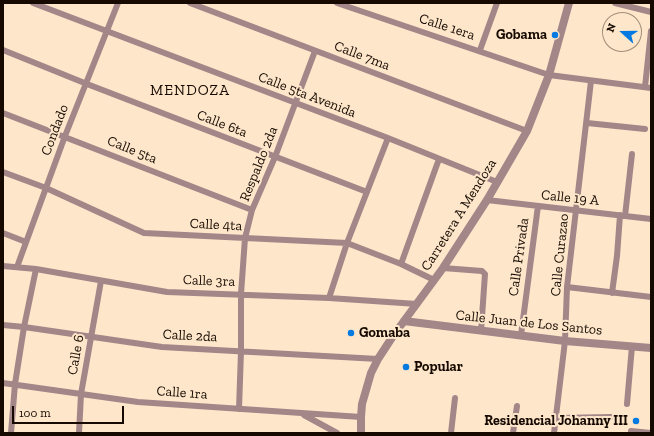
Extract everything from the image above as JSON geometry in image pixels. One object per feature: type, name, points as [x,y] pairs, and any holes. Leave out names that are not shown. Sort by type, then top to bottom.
[{"type":"street","name":"Calle 5ta Avenida","points":[[33,3],[388,138],[497,182]]},
{"type":"street","name":"Condado","points":[[17,267],[65,136],[118,3]]},
{"type":"street","name":"Calle 7ma","points":[[190,3],[315,52],[527,131]]},
{"type":"street","name":"Calle 1era","points":[[337,3],[480,50],[549,75],[648,87]]},
{"type":"street","points":[[480,50],[497,3]]},
{"type":"street","name":"Carretera A Mendoza","points":[[362,433],[361,417],[368,381],[378,359],[443,268],[487,200],[527,131],[549,75],[569,3]]},
{"type":"street","points":[[614,3],[651,12]]},
{"type":"street","points":[[648,87],[651,31]]},
{"type":"street","name":"Calle 6ta","points":[[3,50],[86,84],[367,192]]},
{"type":"street","name":"Respaldo 2da","points":[[239,409],[241,294],[245,238],[252,210],[275,157],[315,52]]},
{"type":"street","name":"Calle Curazao","points":[[554,433],[565,341],[567,287],[591,81]]},
{"type":"street","name":"Calle 5ta","points":[[3,113],[252,210]]},
{"type":"street","points":[[587,123],[645,129]]},
{"type":"street","points":[[330,298],[347,243],[388,138]]},
{"type":"street","points":[[612,293],[622,215],[632,154]]},
{"type":"street","points":[[401,264],[439,159]]},
{"type":"street","name":"Calle 4ta","points":[[3,172],[46,188],[144,233],[347,243],[401,264],[434,280]]},
{"type":"street","name":"Calle 19 A","points":[[487,200],[577,209],[651,219]]},
{"type":"street","name":"Calle Privada","points":[[521,335],[538,206]]},
{"type":"street","points":[[3,233],[26,242]]},
{"type":"street","name":"Calle 3ra","points":[[3,266],[36,269],[167,292],[330,298],[417,304]]},
{"type":"street","points":[[443,268],[482,272],[485,274],[481,331]]},
{"type":"street","points":[[11,433],[15,384],[24,327],[36,269]]},
{"type":"street","name":"Calle 6","points":[[79,433],[81,394],[101,281]]},
{"type":"street","points":[[567,287],[651,297]]},
{"type":"street","name":"Calle Juan de Los Santos","points":[[404,321],[565,341],[651,348]]},
{"type":"street","name":"Calle 2da","points":[[3,326],[24,327],[162,347],[378,359]]},
{"type":"street","points":[[627,404],[632,346]]},
{"type":"street","name":"Calle 1ra","points":[[3,383],[138,402],[361,417]]},
{"type":"street","points":[[451,433],[455,398]]},
{"type":"street","points":[[513,433],[517,406]]},
{"type":"street","points":[[303,414],[337,433]]},
{"type":"street","points":[[556,418],[612,417]]},
{"type":"street","points":[[630,431],[651,433]]},
{"type":"place","name":"Gobama","points":[[555,35]]},
{"type":"place","name":"Gomaba","points":[[351,333]]},
{"type":"place","name":"Popular","points":[[406,367]]},
{"type":"place","name":"Residencial Johanny III","points":[[636,421]]},
{"type":"district","name":"MENDOZA","points":[[190,91]]}]
